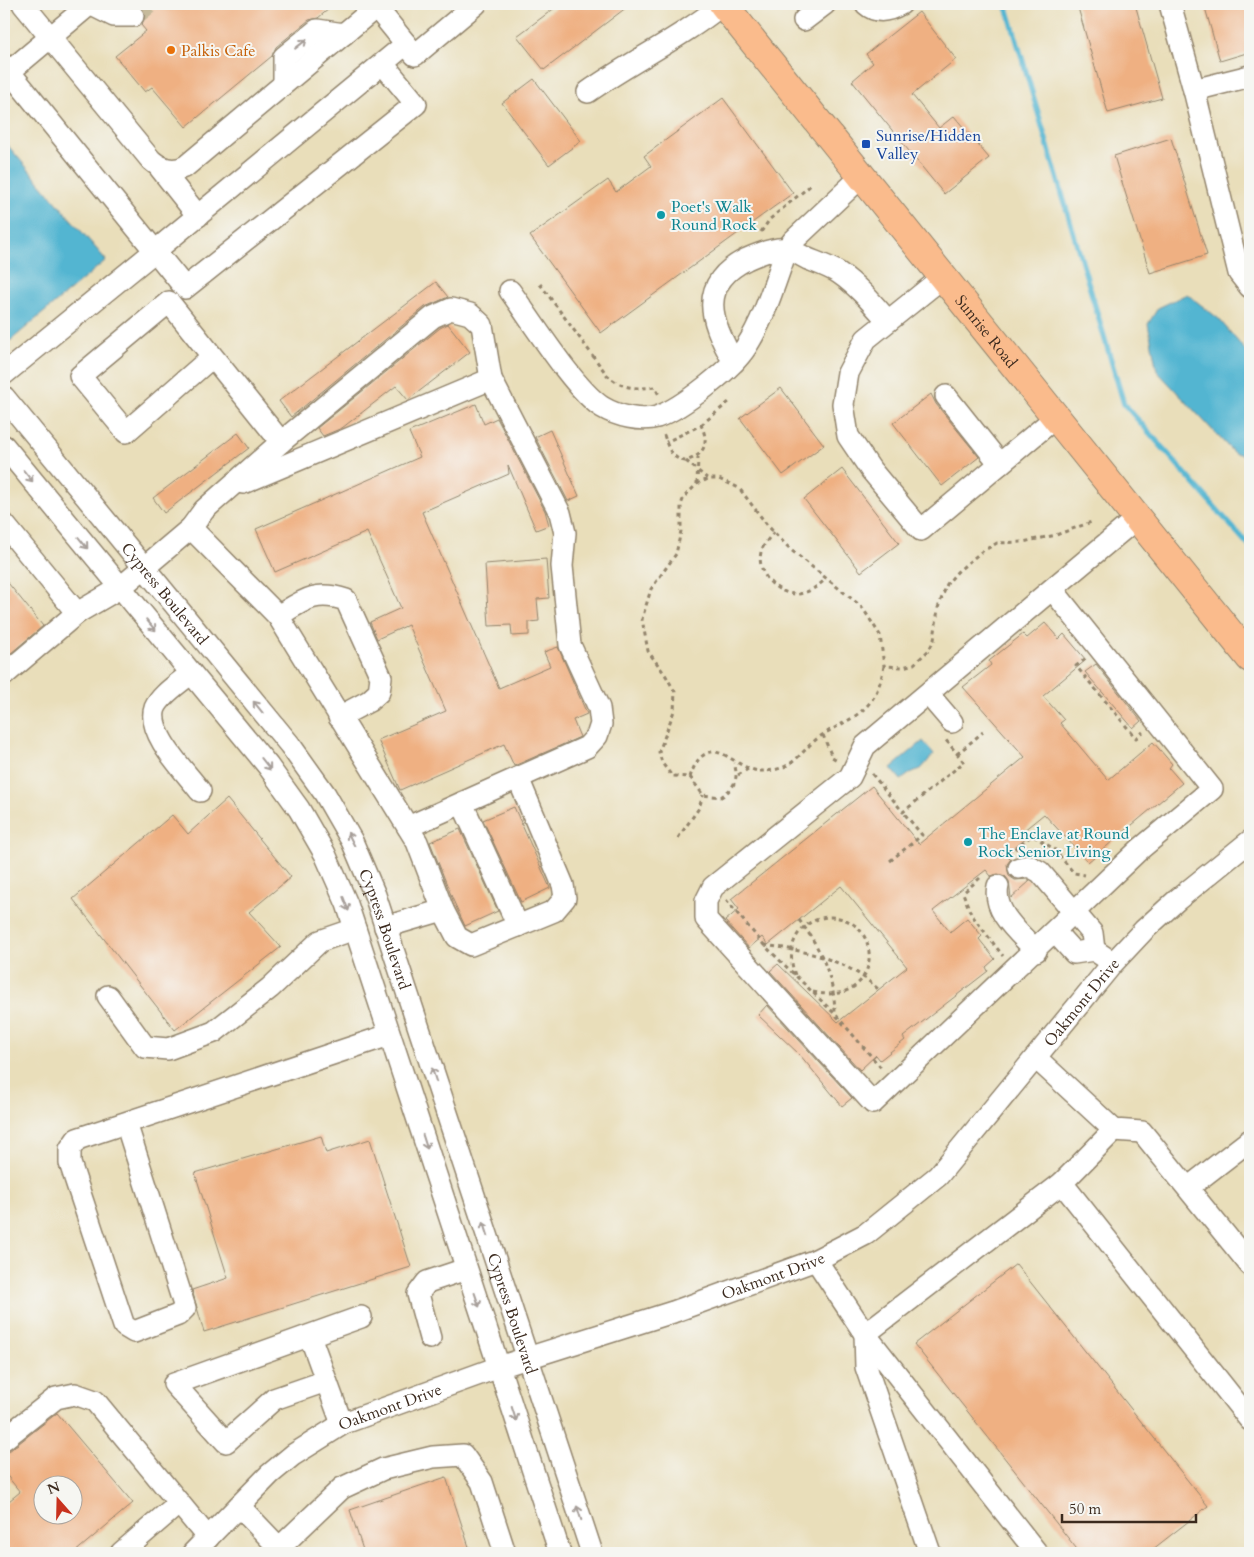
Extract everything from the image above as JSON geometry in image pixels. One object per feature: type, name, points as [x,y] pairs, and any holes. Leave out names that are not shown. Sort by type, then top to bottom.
[{"type":"main road","name":"Sunrise Road","points":[[723,4],[1250,658]]},
{"type":"street","points":[[23,4],[198,216]]},
{"type":"street","points":[[133,16],[114,16],[90,4],[51,37],[7,69],[185,288]]},
{"type":"street","points":[[160,168],[172,169],[186,166],[376,5],[415,55],[476,4]]},
{"type":"street","points":[[588,92],[626,65],[695,26],[723,4]]},
{"type":"street","points":[[804,20],[825,4]]},
{"type":"street","points":[[866,4],[871,9],[881,12],[901,4]]},
{"type":"street","points":[[1170,4],[1194,90],[1239,273],[1250,287]]},
{"type":"street","points":[[4,374],[406,44]]},
{"type":"street","points":[[212,357],[126,432],[80,376],[185,288],[416,104],[383,64]]},
{"type":"street","points":[[1194,90],[1250,76]]},
{"type":"street","points":[[510,292],[576,382],[602,406],[622,416],[656,417],[674,409],[701,390],[734,362],[746,347],[756,329],[787,249],[793,241],[862,176]]},
{"type":"street","points":[[734,362],[716,330],[712,311],[718,284],[730,270],[742,262],[763,253],[787,249],[838,272],[870,300],[888,321]]},
{"type":"street","points":[[943,277],[866,339],[848,373],[843,404],[848,436],[870,470],[921,530],[1056,417]]},
{"type":"street","points":[[169,302],[280,442]]},
{"type":"street","points":[[4,675],[77,613],[120,588],[145,569],[191,528],[204,510],[280,442],[433,317],[451,309],[470,314],[482,325],[490,379],[560,513],[565,533],[562,566],[570,645],[599,708],[601,724],[596,736],[587,747],[408,827]]},
{"type":"street","points":[[227,489],[490,379]]},
{"type":"street","points":[[946,396],[1000,464]]},
{"type":"street","name":"Cypress Boulevard","points":[[4,398],[290,746],[325,794],[352,841],[375,895],[592,1553]]},
{"type":"street","name":"Cypress Boulevard","points":[[4,446],[268,766],[300,809],[326,854],[355,928],[560,1553]]},
{"type":"street","points":[[1052,589],[1212,789],[1139,850],[1036,951],[873,1103],[706,919],[706,900],[713,887],[850,777],[866,746],[1052,589],[1137,518]]},
{"type":"street","points":[[4,524],[77,613]]},
{"type":"street","points":[[191,528],[278,616],[417,842],[443,910],[457,937],[471,945],[554,911],[565,898],[563,885],[518,778]]},
{"type":"street","points":[[278,616],[313,596],[328,594],[346,600],[381,677],[379,692],[369,701],[339,717]]},
{"type":"street","points":[[191,673],[162,698],[155,708],[154,720],[160,739],[200,791]]},
{"type":"street","points":[[928,694],[945,727]]},
{"type":"street","points":[[462,803],[518,926]]},
{"type":"street","name":"Oakmont Drive","points":[[201,1546],[270,1474],[293,1454],[342,1424],[499,1367],[673,1312],[816,1260],[866,1234],[938,1176],[1113,963],[1144,930],[1177,900],[1250,841]]},
{"type":"street","points":[[1016,859],[1040,872],[1076,912],[1092,933],[1094,950]]},
{"type":"street","points":[[993,879],[1001,911],[1036,951]]},
{"type":"street","points":[[385,928],[443,910]]},
{"type":"street","points":[[108,996],[145,1046],[168,1049],[214,1032],[270,988],[320,941],[355,928]]},
{"type":"street","points":[[1055,932],[1074,953],[1094,950],[1113,963]]},
{"type":"street","points":[[126,1123],[185,1308],[178,1315],[134,1332],[124,1326],[70,1163],[70,1149],[77,1139],[390,1035]]},
{"type":"street","points":[[1036,1058],[1114,1130],[1142,1132],[1189,1187],[1250,1265]]},
{"type":"street","points":[[865,1334],[1062,1183],[1114,1130]]},
{"type":"street","points":[[1189,1187],[1250,1140]]},
{"type":"street","points":[[1062,1183],[1250,1420]]},
{"type":"street","points":[[816,1260],[865,1334],[1037,1553]]},
{"type":"street","points":[[430,1338],[418,1294],[427,1282],[466,1269]]},
{"type":"street","points":[[326,1381],[274,1399],[226,1442],[174,1384],[361,1317]]},
{"type":"street","points":[[865,1334],[866,1367],[930,1553]]},
{"type":"street","points":[[310,1336],[342,1424]]},
{"type":"street","points":[[4,1439],[56,1398],[75,1394],[95,1401],[179,1503],[201,1546]]},
{"type":"street","points":[[239,1506],[279,1551],[342,1488],[383,1469],[434,1457],[463,1455],[482,1482],[505,1553]]},
{"type":"street","points":[[122,1553],[179,1503]]},
{"type":"path","points":[[540,284],[607,375],[618,384],[630,389],[655,386],[661,401]]},
{"type":"path","points":[[708,479],[685,461],[672,456],[666,442],[701,425],[729,402]]},
{"type":"path","points":[[685,461],[698,456],[704,450],[706,442],[701,425]]},
{"type":"path","points":[[696,484],[698,456]]},
{"type":"path","points":[[708,479],[728,482],[739,488],[791,550],[862,606],[872,619],[880,635],[884,666],[881,680],[866,707],[823,735],[786,766],[772,770],[748,769],[720,753],[703,755],[695,764],[690,777],[672,776],[662,763],[659,752],[674,710],[675,692],[648,651],[642,619],[651,589],[676,554],[681,531],[681,505],[684,497],[696,484],[708,479]]},
{"type":"path","points":[[884,666],[903,667],[914,664],[930,650],[934,640],[938,608],[947,584],[957,572],[981,552],[997,543],[1023,542],[1056,536],[1094,521]]},
{"type":"path","points":[[774,532],[761,552],[760,563],[770,582],[789,593],[799,594],[813,589],[826,579]]},
{"type":"path","points":[[1082,650],[1088,657],[1076,666],[1100,695],[1136,738],[1148,729]]},
{"type":"path","points":[[903,812],[964,762],[957,754],[945,727]]},
{"type":"path","points":[[957,754],[983,732]]},
{"type":"path","points":[[823,735],[832,757],[844,764]]},
{"type":"path","points":[[703,795],[721,796],[735,785],[737,776],[734,761]]},
{"type":"path","points":[[737,776],[748,769]]},
{"type":"path","points":[[867,771],[922,835],[890,860]]},
{"type":"path","points":[[690,777],[703,795]]},
{"type":"path","points":[[678,838],[698,808],[703,795]]},
{"type":"path","points":[[1016,859],[1032,835],[1054,848],[1074,873],[1080,875],[1089,873]]},
{"type":"path","points":[[993,879],[963,893],[970,914],[1001,952],[1003,958]]},
{"type":"path","points":[[723,896],[764,945],[836,1014],[886,1073]]},
{"type":"path","points":[[795,975],[792,965],[792,948],[798,933],[804,927],[811,922],[829,917],[848,921],[856,926],[862,932],[868,947],[869,963],[863,978],[849,990],[835,996],[812,992]]},
{"type":"path","points":[[799,920],[820,955],[835,996],[836,1014]]},
{"type":"path","points":[[764,945],[792,948],[820,955],[863,978],[878,989]]},
{"type":"water","points":[[4,141],[106,260],[10,341],[4,334]]},
{"type":"water","points":[[1187,294],[1219,319],[1250,356],[1250,461],[1245,455],[1234,453],[1157,371],[1148,324],[1158,308]]},
{"type":"water","points":[[923,741],[934,754],[921,769],[912,772],[901,780],[891,768]]},
{"type":"building","points":[[142,4],[166,4],[171,10],[178,4],[335,4],[318,18],[309,20],[276,47],[272,56],[186,127],[152,87],[145,92],[115,56],[146,31],[141,25],[145,16],[140,6]]},
{"type":"building","points":[[560,4],[631,4],[544,70],[517,36]]},
{"type":"building","points":[[1077,4],[1135,4],[1162,98],[1108,113]]},
{"type":"building","points":[[1204,4],[1250,4],[1250,52],[1220,61]]},
{"type":"building","points":[[919,12],[956,59],[912,95],[939,128],[954,116],[989,158],[944,194],[852,81],[873,63],[866,54]]},
{"type":"building","points":[[534,79],[581,141],[549,165],[502,103]]},
{"type":"building","name":"Poet's Walk Round Rock","points":[[723,98],[793,193],[601,333],[530,236],[608,180],[616,192],[651,166],[644,156]]},
{"type":"building","points":[[1171,138],[1207,255],[1150,273],[1114,156]]},
{"type":"building","points":[[436,282],[448,297],[425,307],[291,417],[279,401]]},
{"type":"building","points":[[448,324],[470,352],[408,400],[396,386],[342,428],[323,436],[317,428],[440,328]]},
{"type":"building","points":[[781,388],[824,445],[783,475],[740,418]]},
{"type":"building","points":[[931,394],[936,404],[979,457],[942,486],[893,423]]},
{"type":"building","points":[[476,404],[484,424],[497,418],[545,511],[549,525],[536,530],[508,465],[509,474],[422,512],[499,688],[550,666],[544,652],[558,647],[587,714],[573,720],[580,737],[514,766],[504,744],[400,790],[378,740],[446,711],[408,625],[377,639],[370,622],[401,608],[367,532],[275,572],[256,529],[420,457],[409,432]]},
{"type":"building","points":[[550,430],[579,496],[568,501],[535,437]]},
{"type":"building","points":[[238,433],[249,448],[164,513],[153,498]]},
{"type":"building","points":[[842,469],[899,543],[861,572],[804,499]]},
{"type":"building","points":[[546,559],[549,598],[537,599],[539,621],[529,622],[529,635],[512,636],[511,625],[489,626],[485,564]]},
{"type":"building","points":[[4,578],[43,626],[4,659]]},
{"type":"building","name":"The Enclave at Round Rock Senior Living","points":[[1045,623],[1059,639],[1064,634],[1086,660],[1043,696],[1064,720],[1060,723],[1108,780],[1153,742],[1172,764],[1169,768],[1182,783],[1088,862],[1044,814],[1023,831],[1028,836],[1006,854],[1011,859],[1007,864],[1009,876],[1015,880],[1027,879],[1030,881],[1011,898],[1009,881],[1005,876],[998,874],[991,876],[986,870],[933,911],[950,932],[967,918],[982,936],[979,939],[995,959],[986,967],[988,971],[903,1037],[905,1040],[880,1060],[876,1055],[860,1070],[770,971],[778,964],[838,1022],[907,967],[841,886],[768,945],[762,937],[749,948],[725,921],[739,909],[731,899],[872,786],[919,844],[1025,757],[963,687],[991,665],[989,661],[1023,634],[1027,638]]},
{"type":"building","points":[[1096,664],[1141,721],[1133,728],[1085,672]]},
{"type":"building","points":[[227,799],[291,877],[249,912],[281,947],[175,1030],[73,899],[172,815],[188,834]]},
{"type":"building","points":[[514,807],[550,888],[521,902],[483,820]]},
{"type":"building","points":[[460,829],[498,911],[465,926],[430,842]]},
{"type":"building","points":[[767,1005],[852,1098],[842,1106],[800,1055],[758,1015]]},
{"type":"building","points":[[321,1136],[326,1153],[370,1139],[411,1267],[204,1332],[192,1290],[228,1278],[195,1173]]},
{"type":"building","points":[[1016,1264],[1208,1506],[1148,1553],[1080,1553],[914,1344]]},
{"type":"building","points":[[57,1413],[133,1503],[74,1553],[4,1553],[4,1505],[20,1492],[4,1472],[4,1455]]},
{"type":"building","points":[[446,1477],[471,1553],[364,1553],[350,1510]]},
{"type":"waterway","points":[[1006,4],[1124,404],[1250,547]]},
{"type":"tunnel","points":[[133,16],[148,4]]},
{"type":"place","name":"Palkis Cafe","points":[[171,50]]},
{"type":"place","name":"Sunrise/Hidden Valley","points":[[866,144]]},
{"type":"place","name":"Poet's Walk Round Rock","points":[[661,215]]},
{"type":"place","name":"The Enclave at Round Rock Senior Living","points":[[968,842]]}]
